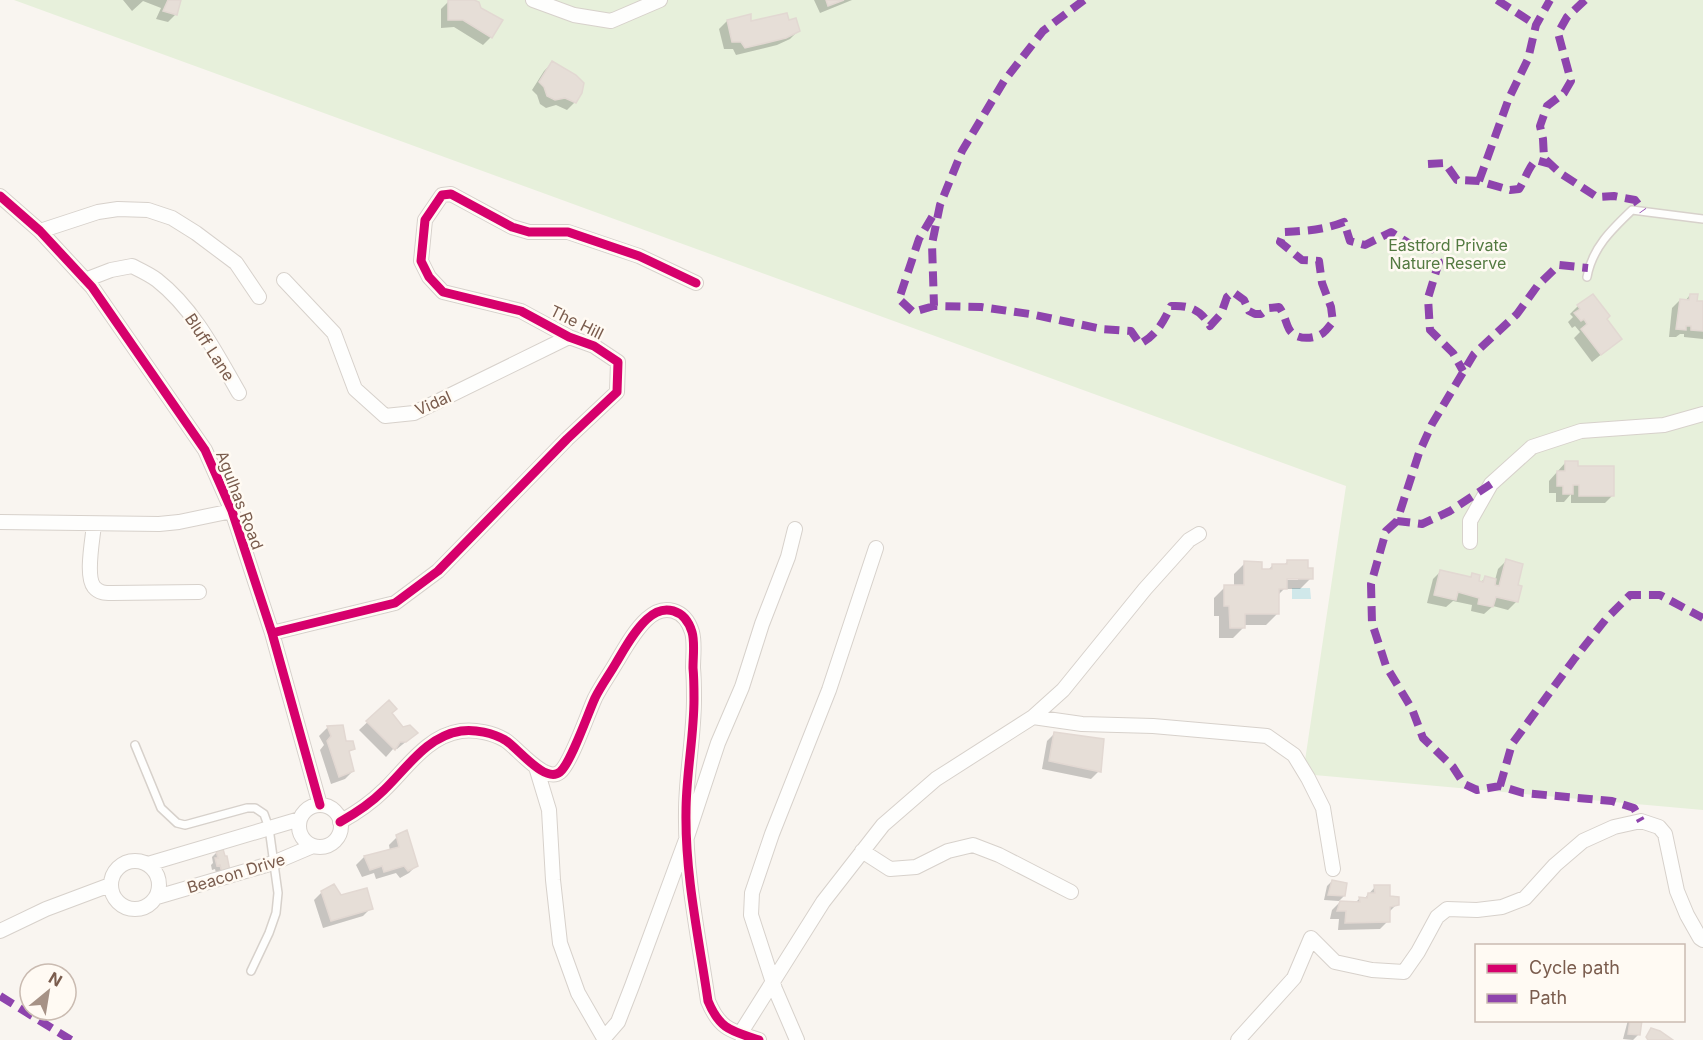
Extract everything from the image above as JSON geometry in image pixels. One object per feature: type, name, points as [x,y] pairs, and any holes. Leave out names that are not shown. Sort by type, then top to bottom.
[{"type":"street","points":[[533,0],[574,15],[612,21],[660,0]]},
{"type":"street","name":"The Hill","points":[[272,633],[395,603],[438,571],[567,439],[617,392],[618,362],[594,346],[569,337],[520,311],[443,292],[436,285],[421,261],[425,220],[442,195],[451,194],[512,227],[529,232],[568,232],[639,255],[696,283]]},
{"type":"street","name":"Agulhas Road","points":[[0,196],[40,231],[99,296],[205,450],[232,511],[272,633],[320,806]]},
{"type":"street","points":[[40,231],[98,212],[118,209],[148,210],[172,218],[236,263],[259,297]]},
{"type":"street","name":"Bluff Lane","points":[[86,280],[111,270],[132,266],[155,278],[175,296],[201,328],[239,393]]},
{"type":"street","name":"Vidal","points":[[284,280],[334,333],[355,389],[385,416],[414,413],[569,337]]},
{"type":"street","points":[[1470,542],[1470,520],[1491,484],[1532,447],[1581,431],[1664,425],[1703,414]]},
{"type":"street","name":"Agulhas Road","points":[[0,522],[159,524],[232,511]]},
{"type":"street","points":[[94,524],[90,573],[91,581],[101,593],[199,592]]},
{"type":"street","points":[[536,767],[549,810],[560,943],[578,993],[604,1039],[618,1022],[701,798],[718,743],[742,687],[762,624],[788,557],[795,529]]},
{"type":"street","points":[[740,1034],[823,902],[883,825],[936,779],[1033,717],[1063,690],[1145,589],[1189,540],[1199,534]]},
{"type":"street","points":[[797,1040],[786,1019],[751,915],[752,893],[772,834],[829,690],[876,548]]},
{"type":"street","points":[[340,822],[365,807],[384,791],[428,745],[443,736],[462,731],[492,734],[519,750],[528,761],[544,772],[555,774],[561,771],[568,761],[596,696],[635,633],[648,617],[664,609],[679,612],[687,620],[692,633],[694,700],[686,813],[687,837],[708,1001],[714,1017],[720,1023],[740,1034],[759,1040]]},
{"type":"street","points":[[1033,717],[1082,724],[1153,726],[1268,736],[1294,755],[1323,808],[1332,869]]},
{"type":"street","points":[[325,806],[335,812],[341,829],[334,842],[321,847],[313,846],[303,838],[299,826],[300,819],[308,809],[325,806]]},
{"type":"street","name":"Beacon Drive","points":[[148,864],[300,819]]},
{"type":"street","points":[[1238,1040],[1294,978],[1311,938],[1335,962],[1372,970],[1404,972],[1437,917],[1447,909],[1503,908],[1525,898],[1556,865],[1583,841],[1614,827],[1641,821],[1659,827],[1665,834],[1677,891],[1687,915],[1700,938],[1703,939]]},
{"type":"street","points":[[862,851],[890,869],[916,867],[948,851],[974,845],[1007,858],[1071,892]]},
{"type":"street","name":"Beacon Drive","points":[[157,897],[273,863],[313,846]]},
{"type":"street","points":[[131,861],[148,864],[156,873],[159,885],[157,897],[151,904],[134,910],[117,902],[110,885],[116,869],[123,863],[131,861]]},
{"type":"street","points":[[0,931],[46,909],[110,885]]},
{"type":"lane","points":[[1587,277],[1588,268],[1603,239],[1632,210],[1703,219]]},
{"type":"lane","points":[[135,745],[161,808],[177,823],[185,825],[247,808],[255,808],[264,814],[269,828],[278,893],[276,913],[251,971]]},
{"type":"green space","name":"Eastford Private Nature Reserve","points":[[14,0],[1703,0],[1703,810],[1303,774],[1346,486]]},
{"type":"water","points":[[1292,588],[1310,588],[1311,599],[1292,599]]},
{"type":"building","points":[[168,0],[181,0],[177,15],[163,11]]},
{"type":"building","points":[[448,0],[474,0],[479,2],[481,8],[503,20],[492,38],[463,20],[448,20]]},
{"type":"building","points":[[826,0],[844,0],[828,6]]},
{"type":"building","points":[[787,13],[789,20],[796,18],[800,31],[786,38],[745,48],[741,42],[732,42],[727,20],[751,14],[751,21]]},
{"type":"building","points":[[552,61],[576,75],[584,83],[582,93],[576,103],[565,98],[555,100],[547,96],[544,87],[539,82]]},
{"type":"building","points":[[1593,294],[1610,316],[1607,319],[1622,339],[1601,355],[1581,329],[1587,324],[1584,319],[1581,321],[1574,313],[1580,309],[1577,305]]},
{"type":"building","points":[[1690,294],[1698,294],[1697,301],[1703,301],[1703,331],[1691,330],[1691,326],[1686,326],[1686,330],[1676,329],[1680,299],[1689,300]]},
{"type":"building","points":[[1565,461],[1578,461],[1578,466],[1614,466],[1614,496],[1579,496],[1579,485],[1573,485],[1573,494],[1563,494],[1563,486],[1557,486],[1557,471],[1565,471]]},
{"type":"building","points":[[1506,559],[1523,564],[1518,585],[1522,586],[1518,602],[1496,597],[1493,607],[1478,604],[1479,598],[1458,592],[1456,600],[1434,595],[1440,570],[1471,577],[1472,573],[1480,575],[1479,581],[1483,582],[1485,576],[1496,579],[1495,585],[1499,586]]},
{"type":"building","points":[[1287,560],[1308,560],[1308,568],[1313,568],[1313,579],[1287,579],[1287,589],[1279,589],[1279,614],[1245,614],[1245,628],[1230,628],[1229,606],[1224,606],[1224,585],[1244,585],[1244,561],[1262,562],[1262,569],[1272,569],[1272,564],[1287,564]]},
{"type":"building","points":[[389,700],[397,709],[392,713],[403,727],[410,725],[418,733],[406,742],[400,742],[395,750],[366,721]]},
{"type":"building","points":[[343,725],[346,741],[353,741],[355,749],[349,751],[354,771],[339,777],[327,741],[331,736],[327,726]]},
{"type":"building","points":[[1054,732],[1104,739],[1101,772],[1049,761]]},
{"type":"building","points":[[407,830],[418,866],[408,871],[404,866],[384,872],[382,866],[370,870],[364,856],[399,847],[396,835]]},
{"type":"building","points":[[223,849],[230,871],[222,873],[215,858],[218,858],[216,851]]},
{"type":"building","points":[[1332,880],[1347,883],[1345,896],[1328,895]]},
{"type":"building","points":[[334,884],[341,895],[367,888],[373,909],[331,921],[321,891]]},
{"type":"building","points":[[1374,885],[1390,885],[1390,896],[1399,897],[1399,905],[1390,907],[1390,922],[1345,923],[1346,911],[1337,911],[1340,901],[1360,902],[1359,897],[1367,898],[1368,893],[1375,893]]},
{"type":"building","points":[[1630,1022],[1642,1022],[1640,1035],[1628,1034]]},
{"type":"building","points":[[1651,1028],[1673,1040],[1648,1040],[1646,1037]]},
{"type":"marked path","points":[[1084,0],[1043,31],[1004,81],[962,151],[940,205],[932,244],[934,306],[981,307],[1030,314],[1102,329],[1131,331],[1140,344],[1158,328],[1171,306],[1184,306],[1199,312],[1210,326],[1221,314],[1227,297],[1233,292],[1244,300],[1249,311],[1255,314],[1261,314],[1269,308],[1279,307],[1292,333],[1304,338],[1314,337],[1323,333],[1333,322],[1331,307],[1322,283],[1319,261],[1302,260],[1280,242],[1284,232],[1307,231],[1344,222],[1350,241],[1365,245],[1391,232],[1410,244],[1434,248],[1439,262],[1428,298],[1430,330],[1453,353],[1463,371]]},
{"type":"marked path","points":[[1497,0],[1536,25]]},
{"type":"marked path","points":[[1479,181],[1509,98],[1528,59],[1536,25],[1550,0]]},
{"type":"marked path","points":[[1585,0],[1567,17],[1558,33],[1571,81],[1564,93],[1547,106],[1540,126],[1544,158],[1560,173],[1597,197],[1614,196],[1635,200],[1643,211]]},
{"type":"marked path","points":[[1428,164],[1445,163],[1457,180],[1479,181],[1510,190],[1519,189],[1536,160],[1550,164]]},
{"type":"marked path","points":[[934,306],[913,312],[899,299],[919,239],[935,212]]},
{"type":"marked path","points":[[1491,484],[1450,511],[1422,524],[1397,521],[1419,453],[1432,424],[1474,354],[1517,314],[1538,285],[1559,265],[1588,268]]},
{"type":"marked path","points":[[1397,521],[1386,531],[1371,584],[1372,623],[1386,666],[1412,709],[1423,738],[1453,767],[1464,784],[1477,790],[1500,786],[1523,793],[1612,801],[1634,808],[1641,821]]},
{"type":"marked path","points":[[1500,786],[1512,744],[1575,658],[1606,619],[1630,595],[1660,595],[1703,618]]},
{"type":"marked path","points":[[0,996],[71,1040]]},
{"type":"cycle path","points":[[272,633],[395,603],[438,571],[567,439],[617,392],[618,362],[594,346],[569,337],[521,311],[443,292],[429,277],[421,261],[425,220],[442,195],[451,194],[512,227],[529,232],[568,232],[639,256],[696,283]]},
{"type":"cycle path","points":[[0,196],[40,231],[92,287],[205,450],[232,511],[272,633],[320,805]]},
{"type":"cycle path","points":[[340,822],[374,799],[428,746],[438,739],[461,731],[478,731],[495,735],[505,740],[539,769],[547,773],[560,772],[574,749],[597,694],[634,634],[647,619],[660,611],[667,610],[679,614],[689,624],[693,640],[694,713],[686,798],[686,836],[693,907],[708,1001],[722,1024],[759,1040]]}]
